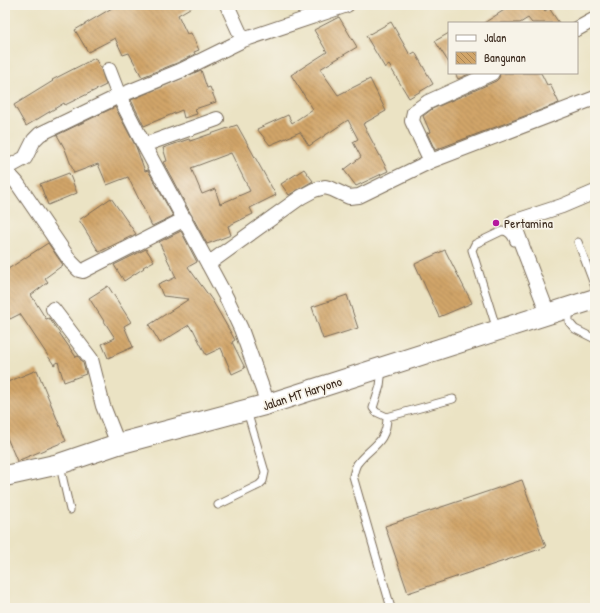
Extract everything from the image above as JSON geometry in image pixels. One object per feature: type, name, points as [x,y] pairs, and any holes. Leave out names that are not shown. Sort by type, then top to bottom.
[{"type":"main road","name":"Jalan MT Haryono","points":[[5,476],[59,464],[118,444],[268,404],[595,299]]},
{"type":"street","points":[[227,5],[243,40]]},
{"type":"street","points":[[185,219],[83,271],[79,270],[71,262],[17,182],[5,169],[24,158],[34,140],[40,134],[119,96],[180,71],[243,40],[347,5]]},
{"type":"street","points":[[578,28],[595,19]]},
{"type":"street","points":[[109,70],[119,96],[144,145],[226,297],[241,329],[268,404]]},
{"type":"street","points":[[431,161],[412,121],[414,112],[428,102],[490,74]]},
{"type":"street","points":[[208,264],[301,197],[314,190],[325,187],[349,197],[359,196],[431,161],[595,98]]},
{"type":"street","points":[[144,145],[217,119]]},
{"type":"street","points":[[545,315],[513,222],[562,206],[595,192]]},
{"type":"street","points":[[53,309],[91,359],[103,406],[118,444]]},
{"type":"lane","points":[[497,330],[472,250],[476,244],[502,231],[506,231],[512,236],[545,315]]},
{"type":"lane","points":[[578,242],[595,287]]},
{"type":"lane","points":[[569,307],[569,322],[575,329],[595,339]]},
{"type":"lane","points":[[382,368],[380,386],[374,408],[376,412],[387,417],[454,399]]},
{"type":"lane","points":[[218,505],[259,485],[265,472],[247,410]]},
{"type":"lane","points":[[387,417],[387,427],[382,438],[356,465],[353,476],[391,608]]},
{"type":"lane","points":[[59,464],[70,510]]},
{"type":"building","points":[[117,5],[195,5],[178,15],[187,34],[191,33],[199,50],[194,52],[195,54],[177,63],[142,77],[129,53],[123,55],[115,38],[88,52],[75,30]]},
{"type":"building","points":[[512,5],[541,5],[545,11],[549,8],[558,22],[531,22],[528,18],[522,22],[486,22]]},
{"type":"building","points":[[339,17],[357,47],[320,69],[338,95],[370,79],[386,111],[363,124],[388,171],[356,186],[344,170],[361,157],[353,142],[358,139],[348,120],[309,146],[300,132],[270,145],[257,129],[288,115],[292,123],[313,109],[291,75],[327,52],[314,30]]},
{"type":"building","points":[[391,22],[410,55],[415,52],[433,84],[409,98],[389,65],[385,68],[366,36]]},
{"type":"building","points":[[448,34],[448,61],[435,41]]},
{"type":"building","points":[[95,58],[101,69],[106,85],[65,105],[64,103],[26,126],[14,105],[53,81],[52,80]]},
{"type":"building","points":[[201,70],[207,88],[210,87],[216,102],[195,109],[197,114],[184,118],[182,110],[144,126],[131,100]]},
{"type":"building","points":[[456,74],[469,74],[458,79]]},
{"type":"building","points":[[500,74],[542,74],[547,85],[550,84],[559,103],[435,150],[427,133],[430,132],[423,116],[432,109],[496,81],[499,78]]},
{"type":"building","points":[[115,107],[136,147],[145,171],[148,170],[173,216],[152,226],[128,177],[107,185],[98,164],[74,173],[65,149],[57,135]]},
{"type":"building","points":[[237,125],[276,195],[250,208],[253,214],[228,226],[231,235],[207,244],[163,162],[167,161],[163,148],[189,139],[190,141]],"holes":[[[231,153],[250,191],[220,204],[215,189],[202,194],[191,168]]]},
{"type":"building","points":[[304,169],[313,181],[289,195],[281,184]]},
{"type":"building","points":[[69,173],[77,193],[48,205],[40,184]]},
{"type":"building","points":[[111,198],[136,234],[99,252],[79,220]]},
{"type":"building","points":[[181,231],[197,262],[188,267],[212,300],[235,340],[232,342],[245,368],[232,374],[221,348],[206,355],[193,329],[192,330],[189,325],[160,343],[149,325],[189,299],[163,296],[158,284],[176,277],[159,242]]},
{"type":"building","points":[[48,243],[63,265],[45,278],[48,282],[31,295],[46,319],[49,318],[76,357],[78,356],[83,363],[86,374],[64,382],[58,362],[54,365],[20,314],[10,319],[5,311],[5,271]]},
{"type":"building","points":[[146,249],[154,261],[124,281],[114,265]]},
{"type":"building","points":[[445,250],[472,303],[439,317],[415,264]]},
{"type":"building","points":[[108,286],[131,322],[124,326],[133,347],[108,358],[102,344],[115,338],[89,298]]},
{"type":"building","points":[[347,295],[358,328],[323,339],[312,307]]},
{"type":"building","points":[[37,370],[66,441],[17,461],[5,433],[5,383]]},
{"type":"building","points":[[522,480],[546,547],[408,593],[385,526]]},
{"type":"place","name":"Pertamina","points":[[496,223]]}]
